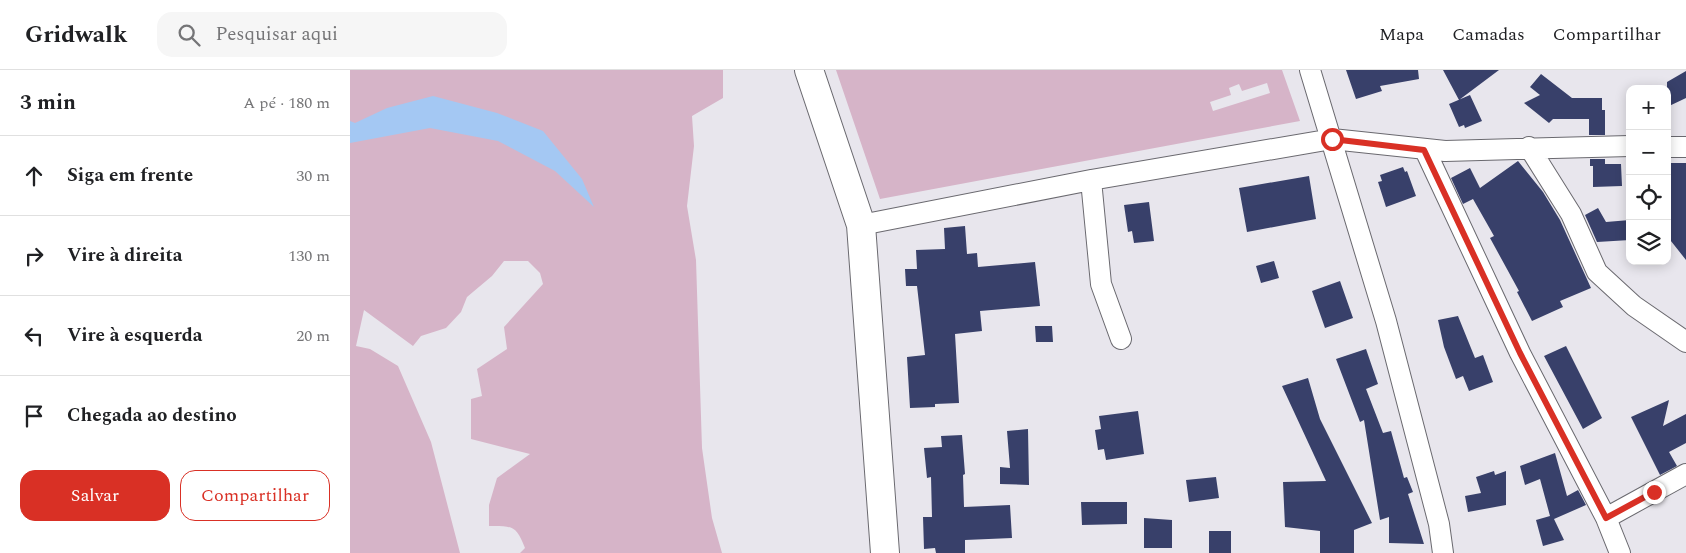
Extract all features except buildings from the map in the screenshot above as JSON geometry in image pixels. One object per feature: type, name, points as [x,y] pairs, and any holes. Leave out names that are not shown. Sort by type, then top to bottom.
[{"type":"main road","points":[[809,70],[861,225],[886,553]]},
{"type":"street","points":[[1310,70],[1386,322],[1437,516],[1443,553]]},
{"type":"street","points":[[861,225],[1091,180],[1332,139],[1424,150],[1626,146]]},
{"type":"street","points":[[1529,147],[1571,214],[1597,272],[1634,306],[1686,342]]},
{"type":"street","points":[[1671,147],[1686,147]]},
{"type":"street","points":[[1424,150],[1520,353],[1606,518],[1620,553]]},
{"type":"street","points":[[1091,180],[1101,284],[1122,339]]},
{"type":"street","points":[[1606,518],[1686,474]]},
{"type":"shaded area","points":[[350,70],[723,70],[723,98],[692,116],[694,146],[687,206],[696,260],[702,448],[712,518],[722,553],[520,553],[525,548],[516,531],[503,526],[489,526],[489,505],[497,478],[530,454],[471,439],[471,399],[482,396],[477,369],[507,349],[504,327],[543,284],[540,273],[528,261],[504,261],[492,276],[467,297],[461,312],[446,328],[421,336],[413,346],[364,310],[356,346],[370,349],[398,366],[431,442],[460,553],[350,553]]},
{"type":"shaded area","points":[[836,70],[1282,70],[1300,121],[880,199]],"holes":[[[1267,83],[1270,93],[1213,111],[1210,102],[1231,95],[1229,88],[1239,84],[1242,91]]]},
{"type":"water","points":[[433,96],[497,113],[543,131],[582,179],[594,207],[555,171],[498,141],[430,128],[350,143],[350,121],[355,123],[387,108]]},
{"type":"route","points":[[1332,139],[1424,150],[1520,353],[1606,518],[1654,492]]}]
